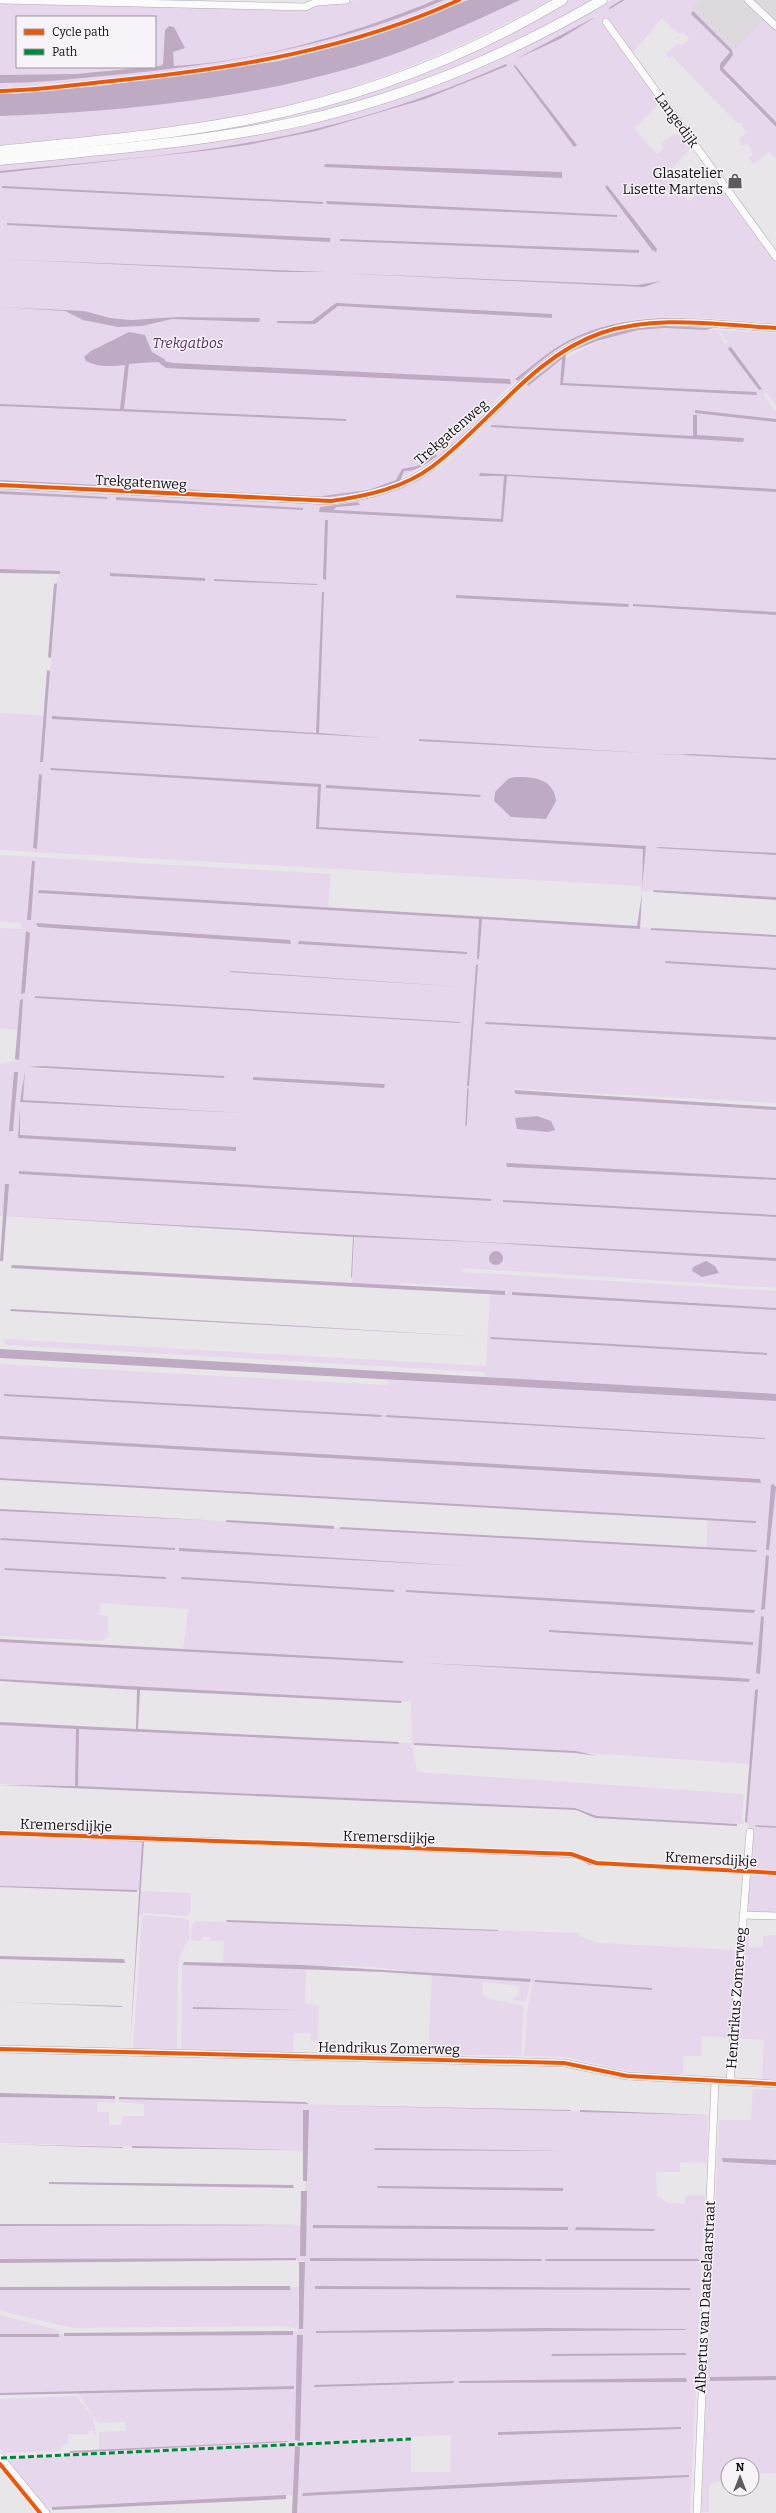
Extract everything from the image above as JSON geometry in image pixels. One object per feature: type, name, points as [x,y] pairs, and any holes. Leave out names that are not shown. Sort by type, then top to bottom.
[{"type":"highway","points":[[0,151],[204,127],[259,117],[322,102],[376,85],[443,60],[504,32],[562,0]]},
{"type":"highway","points":[[0,160],[219,136],[333,113],[415,88],[474,65],[531,39],[602,0]]},
{"type":"street","points":[[1,0],[231,2],[305,7],[316,1],[344,0]]},
{"type":"street","points":[[748,0],[776,26]]},
{"type":"street","name":"Langedijk","points":[[606,22],[776,257]]},
{"type":"street","name":"Trekgatenweg","points":[[0,486],[331,501],[366,496],[401,483],[433,466],[539,370],[566,350],[589,338],[622,327],[651,323],[776,328]]},
{"type":"street","name":"Hendrikus Zomerweg","points":[[730,2082],[750,1832]]},
{"type":"street","name":"Hendrikus Zomerweg","points":[[743,1915],[776,1916]]},
{"type":"street","name":"Hendrikus Zomerweg","points":[[0,2049],[564,2063],[627,2076],[776,2084]]},
{"type":"street","name":"Albertus van Daatselaarstraat","points":[[697,2513],[715,2081]]},
{"type":"street","points":[[0,2457],[46,2513]]},
{"type":"shaded area","points":[[435,0],[444,0],[366,29],[327,40],[279,51],[341,34],[406,12]]},
{"type":"shaded area","points":[[468,0],[520,0],[459,28],[397,53],[355,67],[268,88],[224,96],[134,107],[0,116],[0,93],[99,86],[279,61],[365,39]]},
{"type":"shaded area","points":[[683,0],[776,0],[776,126],[720,68],[695,15]]},
{"type":"shaded area","points":[[693,11],[732,50],[733,55],[723,68],[776,122],[776,127],[720,70],[720,64],[730,52],[691,14]]},
{"type":"shaded area","points":[[593,18],[560,39],[516,59]]},
{"type":"shaded area","points":[[169,26],[174,27],[185,48],[173,52],[174,66],[206,63],[264,54],[206,64],[124,74],[46,81],[0,83],[0,75],[76,74],[139,68],[156,68],[156,66],[163,64],[165,30]]},
{"type":"shaded area","points":[[506,64],[507,66],[425,99],[316,131],[247,145],[203,151],[0,173],[0,171],[216,148],[313,130],[379,112],[443,90]]},
{"type":"shaded area","points":[[513,65],[516,66],[577,145],[574,147]]},
{"type":"shaded area","points":[[325,164],[562,172],[562,178],[324,167]]},
{"type":"shaded area","points":[[607,185],[657,249],[656,252],[652,250],[605,187]]},
{"type":"shaded area","points":[[2,186],[323,202],[323,204],[2,188]]},
{"type":"shaded area","points":[[326,201],[617,215],[617,217],[327,204]]},
{"type":"shaded area","points":[[7,223],[330,238],[330,242],[7,225]]},
{"type":"shaded area","points":[[340,239],[639,250],[639,253],[340,241]]},
{"type":"shaded area","points":[[0,259],[325,272],[283,272]]},
{"type":"shaded area","points":[[336,273],[637,285],[661,281],[644,287]]},
{"type":"shaded area","points":[[336,303],[552,314],[552,318],[338,306],[315,324],[277,323],[277,321],[312,321]]},
{"type":"shaded area","points":[[0,307],[84,311],[110,318],[131,320],[178,317],[260,318],[259,322],[172,319],[142,326],[118,327],[83,320],[65,311]]},
{"type":"shaded area","points":[[683,318],[683,320],[634,323],[601,330],[586,335],[556,350],[518,381],[515,379],[542,357],[573,338],[588,332],[635,320]]},
{"type":"shaded area","points":[[664,326],[713,328],[706,330],[664,328],[638,330],[597,341],[570,352],[592,341],[615,333],[639,328]]},
{"type":"shaded area","points":[[129,332],[145,335],[152,352],[166,360],[164,361],[173,363],[510,379],[511,384],[166,368],[158,362],[129,364],[124,409],[346,419],[346,421],[0,406],[0,404],[120,409],[125,365],[96,365],[86,361],[84,357],[91,351]]},
{"type":"shaded area","points":[[731,347],[762,389],[759,390],[728,349]]},
{"type":"shaded area","points":[[566,354],[563,383],[756,392],[757,395],[560,385],[562,359],[528,386],[527,384]]},
{"type":"shaded area","points":[[695,410],[776,419],[776,422],[695,413]]},
{"type":"shaded area","points":[[693,415],[697,415],[697,435],[744,438],[743,442],[491,427],[491,425],[693,436]]},
{"type":"shaded area","points":[[436,454],[437,456],[421,466],[413,470],[404,471],[400,481],[376,490],[322,498],[322,496],[368,490],[396,480],[402,469],[417,466]]},
{"type":"shaded area","points":[[480,473],[776,489],[776,492],[507,476],[503,522],[319,512],[320,507],[358,502],[360,505],[336,507],[334,510],[501,519],[504,476],[479,476]]},
{"type":"shaded area","points":[[0,480],[197,490],[197,492],[0,483]]},
{"type":"shaded area","points":[[0,491],[107,497],[108,499],[0,494]]},
{"type":"shaded area","points":[[116,497],[303,508],[303,510],[116,500]]},
{"type":"shaded area","points":[[325,520],[328,520],[326,580],[323,579]]},
{"type":"shaded area","points":[[0,569],[60,571],[60,574],[0,573]]},
{"type":"shaded area","points":[[110,573],[205,578],[205,581],[110,576]]},
{"type":"shaded area","points":[[214,579],[317,584],[317,585],[214,581]]},
{"type":"shaded area","points":[[57,583],[51,658],[48,657],[54,584]]},
{"type":"shaded area","points":[[322,592],[324,592],[319,733],[381,738],[52,719],[52,716],[316,733]]},
{"type":"shaded area","points":[[456,595],[629,604],[628,607],[456,598]]},
{"type":"shaded area","points":[[633,604],[776,612],[776,615],[633,606]]},
{"type":"shaded area","points":[[47,670],[50,671],[43,762],[40,762]]},
{"type":"shaded area","points":[[419,739],[653,753],[419,741]]},
{"type":"shaded area","points":[[690,754],[776,758],[776,760],[680,755]]},
{"type":"shaded area","points":[[50,768],[321,784],[319,827],[646,846],[642,888],[643,849],[316,829],[318,787],[51,770]]},
{"type":"shaded area","points":[[39,774],[42,775],[37,849],[33,848]]},
{"type":"shaded area","points":[[515,777],[542,780],[551,788],[556,801],[546,819],[511,817],[494,801],[495,792],[508,779]]},
{"type":"shaded area","points":[[326,785],[481,795],[480,797],[326,788]]},
{"type":"shaded area","points":[[656,848],[776,853],[776,855]]},
{"type":"shaded area","points":[[32,861],[35,861],[31,920],[27,920]]},
{"type":"shaded area","points":[[39,890],[637,926],[642,893],[640,929],[482,919],[479,959],[477,959],[479,919],[38,893]]},
{"type":"shaded area","points":[[654,890],[776,897],[776,900],[653,892]]},
{"type":"shaded area","points":[[36,923],[290,940],[291,944],[38,927]]},
{"type":"shaded area","points":[[651,928],[776,935],[776,937],[651,930]]},
{"type":"shaded area","points":[[26,931],[30,933],[25,993],[21,994]]},
{"type":"shaded area","points":[[299,941],[467,952],[467,954],[298,944]]},
{"type":"shaded area","points":[[665,961],[776,968],[776,970],[666,963]]},
{"type":"shaded area","points":[[476,965],[478,965],[469,1086],[467,1086]]},
{"type":"shaded area","points":[[231,971],[464,987],[230,972]]},
{"type":"shaded area","points":[[35,996],[460,1022],[460,1023],[35,998]]},
{"type":"shaded area","points":[[23,999],[19,1060],[15,1059],[20,1000]]},
{"type":"shaded area","points":[[486,1022],[776,1037],[776,1040],[485,1024]]},
{"type":"shaded area","points":[[43,1066],[225,1076],[224,1078],[26,1067]]},
{"type":"shaded area","points":[[25,1071],[23,1100],[243,1113],[20,1102]]},
{"type":"shaded area","points":[[14,1072],[18,1072],[13,1131],[9,1131]]},
{"type":"shaded area","points":[[253,1077],[385,1084],[384,1088],[253,1080]]},
{"type":"shaded area","points":[[514,1090],[776,1107],[776,1110],[516,1094]]},
{"type":"shaded area","points":[[20,1108],[20,1135],[236,1147],[236,1151],[18,1138]]},
{"type":"shaded area","points":[[537,1116],[551,1121],[555,1130],[548,1132],[517,1129],[515,1118]]},
{"type":"shaded area","points":[[506,1163],[776,1178],[776,1180],[507,1167]]},
{"type":"shaded area","points":[[19,1171],[491,1199],[491,1201],[19,1174]]},
{"type":"shaded area","points":[[5,1184],[9,1184],[3,1261],[0,1261]]},
{"type":"shaded area","points":[[503,1200],[776,1215],[776,1217],[503,1202]]},
{"type":"shaded area","points":[[10,1216],[776,1258],[776,1261],[477,1242],[354,1237],[352,1278],[353,1237]]},
{"type":"shaded area","points":[[493,1251],[499,1251],[503,1255],[503,1261],[499,1265],[493,1265],[489,1261],[489,1255]]},
{"type":"shaded area","points":[[706,1261],[715,1266],[719,1273],[702,1277],[692,1271],[693,1267]]},
{"type":"shaded area","points":[[12,1265],[505,1291],[505,1295],[11,1268]]},
{"type":"shaded area","points":[[512,1292],[776,1308],[776,1310],[512,1295]]},
{"type":"shaded area","points":[[11,1309],[485,1337],[10,1311]]},
{"type":"shaded area","points":[[490,1337],[767,1353],[767,1355],[491,1339]]},
{"type":"shaded area","points":[[0,1349],[776,1394],[776,1401],[0,1358]]},
{"type":"shaded area","points":[[4,1394],[382,1415],[381,1417],[4,1396]]},
{"type":"shaded area","points":[[386,1415],[765,1438],[765,1439],[386,1417]]},
{"type":"shaded area","points":[[0,1436],[760,1479],[761,1483],[0,1439]]},
{"type":"shaded area","points":[[0,1478],[756,1521],[756,1523],[0,1480]]},
{"type":"shaded area","points":[[773,1484],[776,1487],[769,1550],[766,1550],[771,1485]]},
{"type":"shaded area","points":[[0,1509],[222,1521],[0,1511]]},
{"type":"shaded area","points":[[226,1520],[334,1526],[334,1529],[226,1522]]},
{"type":"shaded area","points":[[340,1527],[757,1550],[756,1552],[340,1529]]},
{"type":"shaded area","points":[[1,1538],[175,1548],[175,1550],[0,1540]]},
{"type":"shaded area","points":[[179,1548],[465,1566],[179,1551]]},
{"type":"shaded area","points":[[766,1555],[769,1556],[765,1609],[761,1610]]},
{"type":"shaded area","points":[[4,1568],[166,1577],[166,1579],[5,1570]]},
{"type":"shaded area","points":[[182,1577],[394,1590],[394,1592],[181,1579]]},
{"type":"shaded area","points":[[406,1590],[755,1610],[754,1613],[406,1592]]},
{"type":"shaded area","points":[[761,1616],[764,1617],[760,1674],[756,1673]]},
{"type":"shaded area","points":[[549,1630],[753,1642],[753,1645],[549,1632]]},
{"type":"shaded area","points":[[0,1639],[403,1661],[403,1663],[0,1642]]},
{"type":"shaded area","points":[[422,1663],[725,1677],[750,1679],[749,1682]]},
{"type":"shaded area","points":[[0,1679],[402,1701],[401,1703],[140,1690],[138,1729],[398,1742],[399,1744],[79,1729],[78,1786],[575,1808],[597,1816],[737,1824],[737,1826],[595,1818],[576,1810],[0,1785],[75,1786],[76,1729],[0,1725],[0,1722],[136,1729],[137,1690],[0,1681]]},
{"type":"shaded area","points":[[757,1689],[747,1823],[745,1822],[755,1690]]},
{"type":"shaded area","points":[[414,1743],[576,1751],[597,1756],[576,1753],[414,1745]]},
{"type":"shaded area","points":[[55,1833],[224,1838],[225,1840]]},
{"type":"shaded area","points":[[54,1837],[226,1843],[144,1842],[130,2048],[142,1842]]},
{"type":"shaded area","points":[[233,1839],[577,1853],[594,1861],[739,1869],[592,1861],[577,1854]]},
{"type":"shaded area","points":[[230,1844],[577,1856],[591,1864],[738,1874],[589,1865],[577,1858]]},
{"type":"shaded area","points":[[0,1887],[137,1890],[137,1892]]},
{"type":"shaded area","points":[[226,1920],[498,1930],[498,1931],[227,1922]]},
{"type":"shaded area","points":[[0,1956],[124,1959],[125,1963],[0,1959]]},
{"type":"shaded area","points":[[184,1962],[303,1965],[531,1979],[530,1982],[383,1972],[183,1965]]},
{"type":"shaded area","points":[[535,1980],[652,1988],[652,1990],[535,1982]]},
{"type":"shaded area","points":[[0,2002],[122,2006],[122,2007]]},
{"type":"shaded area","points":[[193,2007],[301,2010],[193,2009]]},
{"type":"shaded area","points":[[0,2093],[115,2096],[115,2099],[0,2097]]},
{"type":"shaded area","points":[[119,2097],[305,2102],[309,2104],[119,2099]]},
{"type":"shaded area","points":[[318,2105],[571,2110],[570,2111]]},
{"type":"shaded area","points":[[303,2110],[309,2110],[307,2181],[303,2181]]},
{"type":"shaded area","points":[[580,2110],[707,2115],[580,2112]]},
{"type":"shaded area","points":[[0,2144],[123,2147],[122,2148]]},
{"type":"shaded area","points":[[132,2146],[294,2150],[132,2148]]},
{"type":"shaded area","points":[[375,2148],[568,2151],[374,2150]]},
{"type":"shaded area","points":[[722,2158],[776,2160],[776,2165],[723,2162]]},
{"type":"shaded area","points":[[49,2182],[293,2185],[294,2188],[49,2184]]},
{"type":"shaded area","points":[[377,2186],[563,2188],[563,2191],[378,2188]]},
{"type":"shaded area","points":[[301,2191],[307,2191],[306,2256],[300,2256]]},
{"type":"shaded area","points":[[0,2224],[299,2225],[0,2226]]},
{"type":"shaded area","points":[[313,2225],[568,2227],[568,2230],[313,2228]]},
{"type":"shaded area","points":[[576,2227],[655,2229],[654,2231],[575,2230]]},
{"type":"shaded area","points":[[296,2258],[296,2260],[0,2263],[0,2259]]},
{"type":"shaded area","points":[[310,2258],[542,2259],[541,2261],[310,2261]]},
{"type":"shaded area","points":[[546,2259],[699,2259],[699,2261],[545,2261]]},
{"type":"shaded area","points":[[299,2262],[305,2262],[303,2329],[299,2329]]},
{"type":"shaded area","points":[[290,2286],[290,2290],[0,2290],[0,2287]]},
{"type":"shaded area","points":[[315,2286],[690,2288],[690,2290],[315,2289]]},
{"type":"shaded area","points":[[544,2328],[686,2329],[316,2333],[316,2331]]},
{"type":"shaded area","points":[[293,2331],[293,2335],[64,2336],[64,2333]]},
{"type":"shaded area","points":[[0,2334],[59,2334],[59,2337],[0,2337]]},
{"type":"shaded area","points":[[297,2335],[303,2335],[300,2441],[295,2440]]},
{"type":"shaded area","points":[[686,2353],[686,2355],[551,2356],[552,2354]]},
{"type":"shaded area","points":[[776,2376],[776,2380],[710,2381],[710,2377]]},
{"type":"shaded area","points":[[686,2378],[687,2382],[459,2383],[459,2381]]},
{"type":"shaded area","points":[[454,2381],[454,2383],[314,2387],[314,2385]]},
{"type":"shaded area","points":[[294,2386],[294,2389],[0,2395],[0,2393]]},
{"type":"shaded area","points":[[681,2427],[681,2429],[498,2435],[498,2432]]},
{"type":"shaded area","points":[[288,2442],[70,2453],[70,2451]]},
{"type":"shaded area","points":[[295,2446],[300,2447],[297,2513],[292,2513]]},
{"type":"shaded area","points":[[689,2475],[689,2477],[302,2496],[303,2493],[545,2480]]},
{"type":"shaded area","points":[[286,2495],[286,2499],[52,2510],[52,2507]]},
{"type":"green space","points":[[354,0],[355,2],[356,0],[456,0],[343,42],[254,63],[224,67],[222,65],[222,68],[29,88],[11,89],[11,83],[9,83],[9,89],[0,90],[0,2],[222,7],[223,9],[307,8],[309,10],[320,3]]},
{"type":"green space","points":[[459,0],[468,0],[412,22],[355,41],[297,56],[238,68],[180,78],[120,85],[0,93],[0,91],[84,86],[170,77],[255,63],[297,54],[368,35]]},
{"type":"green space","points":[[520,0],[551,0],[482,35],[411,66],[302,102],[264,111],[198,123],[0,145],[0,116],[134,107],[224,96],[268,88],[355,67],[397,53],[459,28]]},
{"type":"green space","points":[[570,0],[596,0],[505,48],[404,89],[316,114],[231,131],[0,157],[306,109],[527,23]]},
{"type":"green space","name":"Trekgatbos","points":[[612,0],[700,0],[692,9],[734,50],[762,21],[759,18],[762,17],[776,29],[776,122],[723,68],[733,53],[692,12],[730,53],[720,64],[727,79],[776,127],[776,159],[769,152],[753,164],[749,158],[753,155],[750,151],[752,149],[747,143],[742,146],[739,139],[746,133],[741,123],[737,123],[672,56],[669,58],[666,54],[677,43],[683,45],[689,39],[683,32],[679,34],[662,18],[631,55],[661,102],[634,128],[657,154],[664,148],[661,144],[672,135],[684,133],[693,145],[666,176],[688,201],[718,181],[776,260],[776,323],[707,318],[661,317],[615,323],[593,330],[564,345],[536,364],[498,397],[455,442],[434,459],[406,475],[361,490],[312,496],[0,480],[0,406],[53,409],[53,407],[0,404],[0,165],[139,151],[209,142],[278,131],[322,121],[409,96],[451,80],[533,43]],"holes":[[[64,311],[82,312],[111,318],[142,320],[174,318],[160,322],[132,326],[118,326],[91,321]],[[124,334],[145,335],[152,352],[152,363],[122,365],[91,351]]]},
{"type":"green space","points":[[651,328],[717,330],[725,344],[728,342],[718,330],[776,333],[776,405],[766,393],[763,395],[776,411],[776,898],[656,890],[641,892],[641,886],[0,850],[0,713],[47,716],[57,580],[60,571],[0,569],[0,487],[343,503],[367,498],[390,492],[425,477],[435,471],[458,453],[528,386],[564,359],[584,348],[627,333]],"holes":[[[731,347],[762,389],[759,390],[728,349]],[[215,579],[317,585],[215,581]],[[508,779],[540,820],[529,817],[511,817],[494,801],[495,792]]]},
{"type":"green space","points":[[0,855],[331,874],[328,909],[776,935],[776,1103],[514,1089],[516,1094],[776,1110],[776,1288],[464,1268],[463,1272],[776,1291],[776,1394],[485,1377],[485,1372],[5,1345],[4,1339],[486,1366],[490,1291],[473,1290],[473,1287],[400,1283],[399,1287],[352,1284],[355,1236],[0,1216],[0,1064],[17,1061],[21,1030],[0,1028],[0,928],[23,929],[20,923],[0,921]],"holes":[[[26,1066],[227,1076],[224,1078],[28,1068]],[[253,1077],[385,1084],[384,1087],[253,1080]]]},
{"type":"green space","points":[[0,1364],[387,1385],[388,1380],[776,1401],[776,1871],[748,1869],[751,1833],[747,1822],[751,1764],[587,1753],[414,1745],[412,1743],[411,1702],[0,1680],[0,1640],[183,1649],[188,1609],[101,1603],[99,1615],[108,1616],[108,1637],[102,1641],[0,1636],[0,1509],[706,1548],[708,1520],[0,1478]]},
{"type":"green space","points":[[0,1722],[412,1743],[417,1772],[744,1794],[742,1819],[744,1824],[600,1816],[584,1810],[563,1807],[0,1784]]},
{"type":"green space","points":[[0,1835],[144,1840],[140,1891],[0,1887]]},
{"type":"green space","points":[[747,1874],[776,1876],[776,1914],[744,1912]]},
{"type":"green space","points":[[140,1891],[191,1893],[191,1912],[187,1916],[144,1913],[138,1918]]},
{"type":"green space","points":[[145,1915],[189,1919],[189,1939],[181,1953],[178,1966],[177,2049],[133,2048],[142,1919]]},
{"type":"green space","points":[[195,1921],[580,1933],[579,1936],[598,1943],[737,1950],[730,2038],[702,2036],[702,2056],[684,2056],[683,2074],[629,2071],[565,2057],[524,2056],[528,2006],[533,1983],[530,1982],[526,2002],[513,2000],[513,1997],[518,1997],[519,1986],[483,1982],[482,1995],[486,1996],[486,1998],[524,2006],[521,2056],[428,2054],[432,1974],[369,1967],[337,1966],[306,1969],[305,2004],[319,2006],[318,2041],[310,2041],[311,2033],[294,2033],[293,2052],[181,2049],[182,1962],[223,1963],[224,1941],[210,1941],[210,1937],[202,1937],[202,1941],[191,1940],[192,1925]]},
{"type":"green space","points":[[749,1933],[749,1947],[763,1947],[763,1936],[776,1935],[776,2079],[762,2079],[764,2040],[735,2038],[742,1936]]},
{"type":"green space","points":[[753,2089],[776,2090],[776,2473],[760,2474],[760,2457],[720,2457],[720,2481],[711,2483],[709,2487],[709,2512],[701,2512],[719,2120],[751,2120]]},
{"type":"green space","points":[[0,2097],[115,2099],[115,2103],[97,2102],[97,2112],[109,2112],[109,2125],[121,2125],[123,2116],[144,2116],[144,2104],[119,2102],[119,2099],[708,2115],[707,2163],[680,2162],[680,2172],[656,2172],[657,2196],[668,2203],[685,2204],[686,2197],[690,2195],[705,2195],[690,2513],[296,2513],[296,2495],[49,2508],[52,2513],[49,2513],[17,2474],[19,2472],[15,2472],[5,2459],[411,2440],[411,2472],[450,2472],[451,2435],[99,2450],[99,2432],[125,2431],[125,2422],[98,2423],[78,2393],[0,2395],[0,2315],[58,2330],[61,2334],[300,2331],[291,2327],[283,2326],[73,2328],[0,2311],[0,2288],[303,2287],[304,2261],[0,2261],[0,2224],[304,2225],[306,2151],[0,2143]]},
{"type":"green space","points":[[76,2396],[93,2417],[96,2435],[94,2435],[93,2431],[89,2431],[89,2434],[68,2434],[68,2443],[61,2447],[60,2451],[4,2453],[0,2449],[0,2399]]},
{"type":"waterway","points":[[610,8],[623,0]]},
{"type":"waterway","points":[[466,1125],[468,1089]]},
{"type":"waterway","points":[[756,1826],[776,1827]]},
{"type":"marked path","points":[[1,2458],[411,2439]]},
{"type":"cycle path","points":[[0,91],[45,88],[164,75],[293,54],[335,44],[377,31],[418,17],[459,0]]},
{"type":"cycle path","points":[[0,485],[331,501],[358,497],[385,490],[422,474],[454,449],[512,392],[533,374],[576,344],[601,333],[622,327],[666,322],[710,323],[776,328]]},
{"type":"cycle path","name":"Kremersdijkje","points":[[0,1833],[571,1854],[596,1863],[776,1873]]},
{"type":"cycle path","points":[[0,2049],[564,2063],[627,2076],[776,2084]]},
{"type":"cycle path","points":[[0,2464],[40,2513]]},
{"type":"place","name":"Glasatelier Lisette Martens","points":[[735,181]]}]
